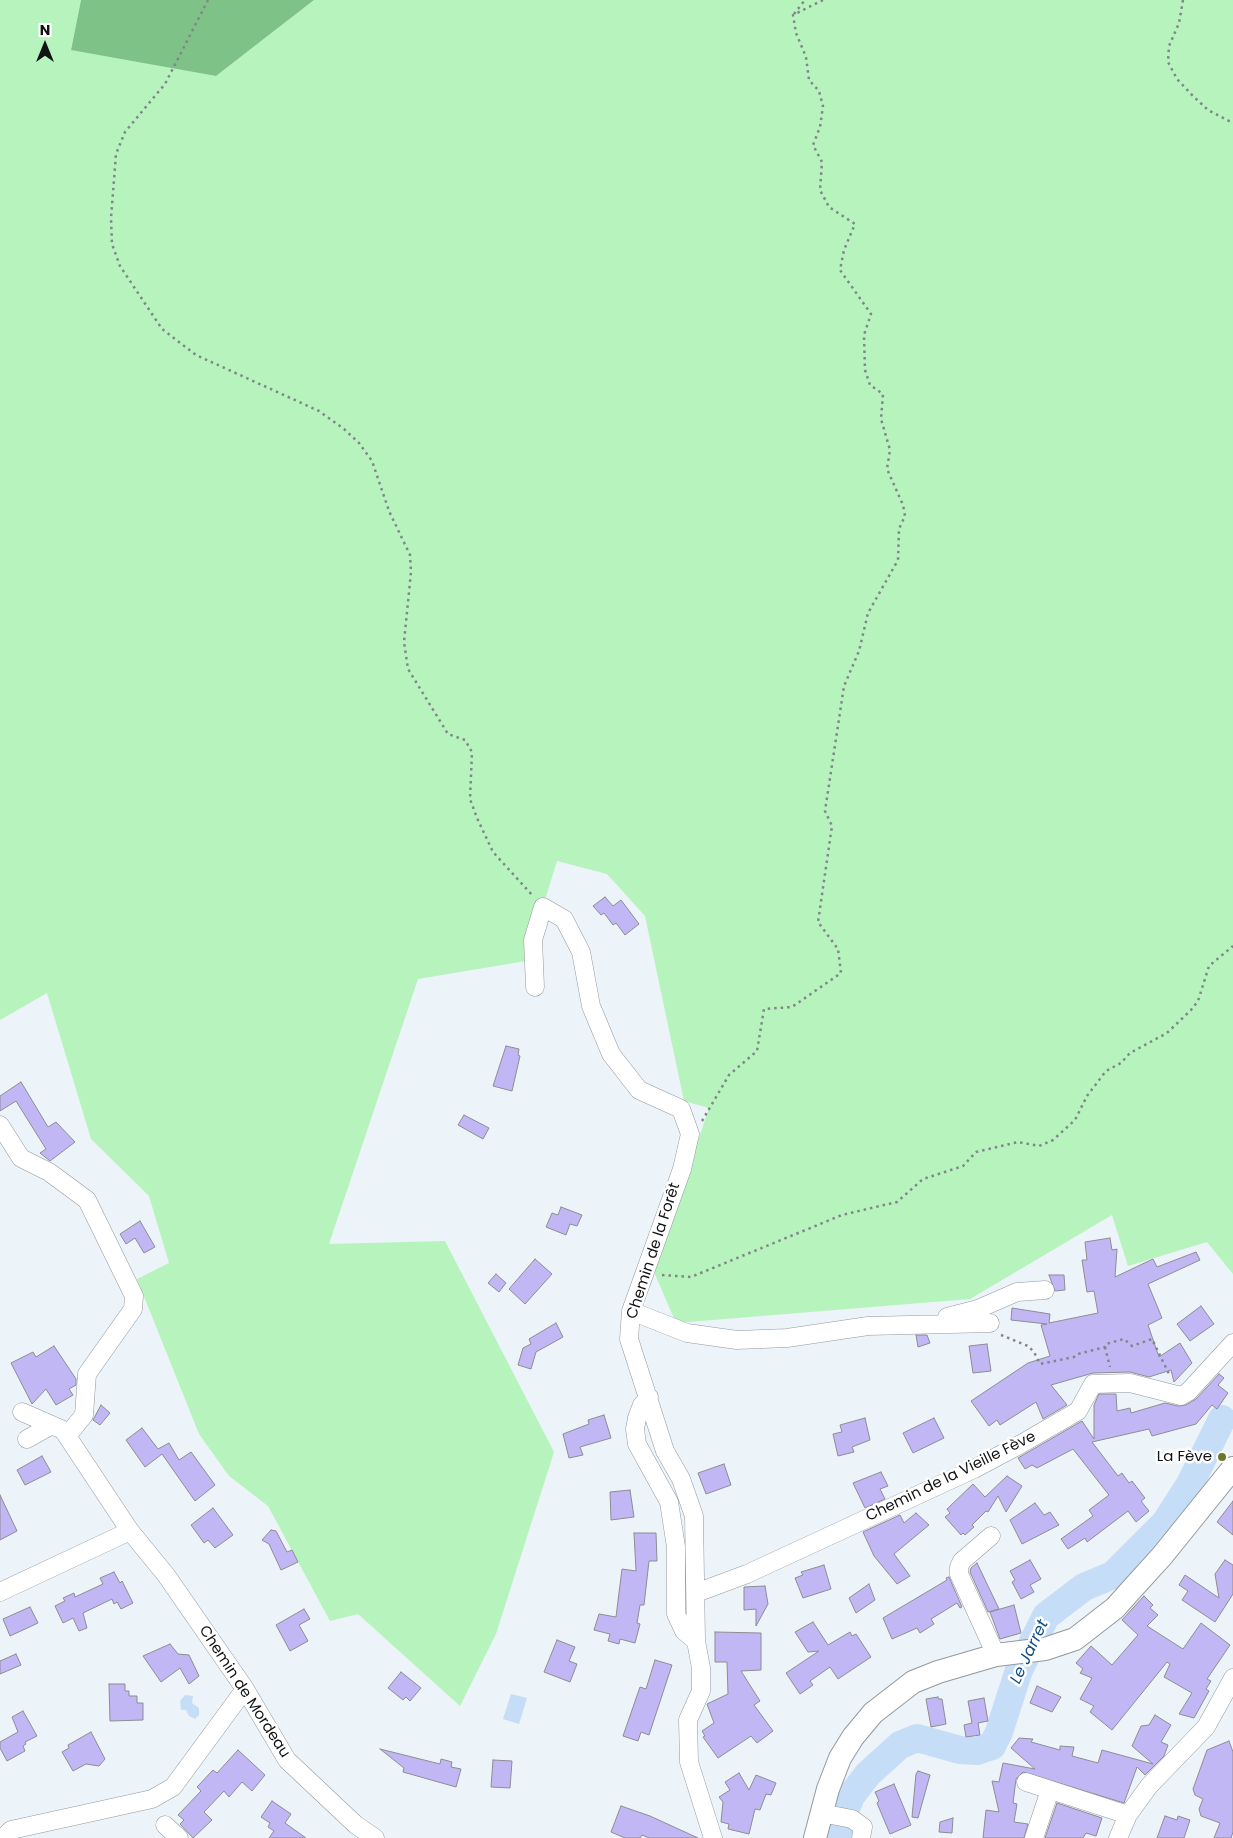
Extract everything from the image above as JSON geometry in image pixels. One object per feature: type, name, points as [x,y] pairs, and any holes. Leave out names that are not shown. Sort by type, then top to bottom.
[{"type":"main road","points":[[815,1838],[836,1816],[840,1758],[853,1737],[873,1713],[913,1682],[938,1672],[1005,1654],[1045,1649],[1075,1639],[1114,1608],[1162,1556],[1233,1468]]},
{"type":"street","points":[[535,987],[533,940],[543,907],[564,919],[581,952],[591,1006],[611,1054],[639,1090],[681,1109],[690,1134]]},
{"type":"street","points":[[0,1125],[21,1158],[50,1172],[87,1200],[134,1296],[133,1309],[87,1374],[84,1414],[61,1430],[27,1439]]},
{"type":"street","name":"Chemin de la Forêt","points":[[690,1134],[682,1169],[631,1311],[629,1339],[665,1451],[681,1479],[694,1516],[696,1641],[701,1668],[701,1691],[688,1720],[689,1762],[713,1838]]},
{"type":"street","points":[[920,1324],[978,1309],[1017,1292],[1045,1290]]},
{"type":"street","points":[[631,1311],[687,1333],[737,1340],[787,1338],[842,1329],[920,1324],[995,1329]]},
{"type":"street","name":"Chemin de la Vieille Fève","points":[[696,1593],[748,1574],[974,1469],[1078,1411],[1093,1384],[1114,1382],[1144,1385],[1175,1396],[1181,1396],[1188,1392],[1233,1343]]},
{"type":"street","points":[[649,1398],[642,1405],[638,1418],[635,1429],[636,1444],[669,1502],[676,1547],[676,1614],[684,1631],[696,1641]]},
{"type":"street","points":[[22,1412],[61,1430]]},
{"type":"street","name":"Chemin de Mordeau","points":[[61,1430],[130,1531],[166,1575],[245,1689],[287,1760],[356,1825],[375,1838]]},
{"type":"street","points":[[0,1592],[130,1531]]},
{"type":"street","points":[[991,1536],[962,1561],[959,1567],[959,1574],[1005,1654]]},
{"type":"street","points":[[1118,1838],[1128,1815],[1149,1786],[1206,1727],[1233,1678]]},
{"type":"street","points":[[7,1834],[152,1799],[173,1787],[245,1689]]},
{"type":"street","points":[[1026,1782],[1128,1815]]},
{"type":"street","points":[[1034,1838],[1050,1790]]},
{"type":"street","points":[[836,1816],[863,1826],[861,1838]]},
{"type":"street","points":[[165,1825],[179,1838]]},
{"type":"path","points":[[208,0],[165,84],[125,132],[116,154],[111,218],[112,244],[120,266],[162,329],[196,355],[319,411],[344,429],[359,443],[372,461],[389,511],[410,555],[411,572],[404,642],[408,669],[448,734],[465,740],[472,752],[470,798],[493,852],[543,907]]},
{"type":"path","points":[[690,1134],[701,1123],[729,1075],[757,1052],[764,1009],[792,1007],[841,973],[838,949],[818,922],[832,826],[825,811],[844,686],[859,650],[868,613],[898,560],[899,529],[905,516],[903,505],[887,469],[890,450],[881,419],[883,394],[870,385],[865,370],[864,335],[871,314],[840,270],[844,250],[855,224],[829,207],[820,190],[822,162],[813,145],[820,127],[823,106],[819,92],[809,80],[806,57],[796,33],[793,15],[805,0]]},
{"type":"path","points":[[793,15],[808,10],[823,0]]},
{"type":"path","points":[[1183,0],[1179,23],[1169,46],[1168,62],[1177,79],[1208,110],[1233,123]]},
{"type":"path","points":[[645,1272],[691,1277],[842,1215],[897,1202],[923,1179],[963,1166],[976,1152],[1018,1142],[1039,1146],[1053,1140],[1075,1120],[1087,1096],[1106,1070],[1122,1062],[1138,1048],[1167,1033],[1191,1010],[1198,1001],[1209,966],[1233,946]]},
{"type":"path","points":[[995,1329],[1028,1346],[1034,1352],[1040,1364],[1074,1357],[1124,1339],[1132,1346],[1152,1339],[1172,1381]]},
{"type":"path","points":[[1105,1347],[1114,1382]]},
{"type":"green space","points":[[0,0],[81,0],[71,49],[216,76],[314,0],[1233,0],[1233,1274],[1207,1242],[1128,1266],[1112,1215],[970,1299],[676,1323],[654,1272],[709,1108],[684,1101],[645,916],[607,874],[557,861],[526,961],[418,979],[329,1244],[445,1241],[554,1452],[496,1634],[460,1706],[358,1614],[330,1621],[268,1506],[229,1476],[199,1434],[137,1279],[169,1263],[149,1196],[91,1139],[47,993],[0,1020]]},
{"type":"green space","points":[[81,0],[314,0],[216,76],[71,50]]},
{"type":"water","points":[[511,1694],[527,1698],[519,1724],[503,1719]]},
{"type":"water","points":[[185,1695],[193,1696],[192,1703],[199,1708],[199,1715],[195,1719],[189,1716],[186,1710],[181,1710],[180,1701]]},
{"type":"building","points":[[605,897],[613,906],[621,900],[639,924],[625,935],[616,923],[613,925],[604,913],[601,915],[593,906]]},
{"type":"building","points":[[506,1046],[519,1049],[518,1055],[520,1056],[512,1091],[493,1086]]},
{"type":"building","points":[[21,1082],[48,1127],[56,1122],[75,1142],[50,1161],[40,1153],[46,1149],[16,1101],[0,1111],[0,1096]]},
{"type":"building","points":[[464,1115],[489,1128],[483,1139],[458,1125]]},
{"type":"building","points":[[561,1207],[582,1215],[577,1226],[570,1224],[566,1235],[546,1227],[552,1213],[558,1215]]},
{"type":"building","points":[[140,1221],[155,1247],[144,1253],[135,1238],[126,1244],[120,1234]]},
{"type":"building","points":[[1110,1238],[1112,1250],[1117,1249],[1115,1277],[1153,1259],[1157,1267],[1196,1252],[1200,1260],[1148,1284],[1162,1318],[1148,1325],[1159,1357],[1180,1343],[1192,1363],[1174,1382],[1171,1370],[1149,1377],[1130,1372],[1093,1373],[1051,1385],[1067,1405],[1043,1419],[1036,1402],[1000,1425],[997,1420],[989,1426],[971,1401],[1028,1363],[1050,1356],[1041,1325],[1047,1324],[1011,1320],[1012,1308],[1050,1314],[1049,1323],[1098,1313],[1094,1291],[1087,1292],[1082,1260],[1087,1260],[1085,1242]]},
{"type":"building","points":[[535,1259],[552,1274],[525,1304],[509,1289]]},
{"type":"building","points":[[496,1274],[506,1283],[499,1292],[488,1283]]},
{"type":"building","points":[[1049,1275],[1064,1275],[1065,1290],[1055,1291]]},
{"type":"building","points":[[1201,1306],[1214,1324],[1190,1341],[1177,1324]]},
{"type":"building","points":[[556,1323],[563,1337],[536,1352],[531,1369],[518,1365],[523,1348],[531,1344],[529,1339]]},
{"type":"building","points":[[916,1335],[927,1335],[930,1343],[918,1347]]},
{"type":"building","points":[[987,1344],[991,1371],[973,1373],[969,1346]]},
{"type":"building","points":[[54,1346],[76,1379],[76,1385],[69,1389],[73,1395],[56,1405],[46,1389],[32,1404],[11,1363],[33,1352],[36,1357]]},
{"type":"building","points":[[1219,1374],[1224,1378],[1218,1385],[1228,1393],[1217,1409],[1212,1405],[1196,1424],[1152,1436],[1149,1429],[1092,1442],[1118,1476],[1122,1473],[1129,1483],[1132,1481],[1145,1498],[1141,1501],[1149,1511],[1136,1522],[1128,1511],[1087,1542],[1085,1538],[1068,1549],[1061,1539],[1093,1516],[1089,1510],[1109,1495],[1073,1449],[1037,1468],[1032,1465],[1025,1469],[1018,1458],[1082,1421],[1094,1439],[1094,1405],[1099,1394],[1116,1394],[1117,1411],[1130,1408],[1131,1413],[1165,1403],[1178,1406],[1186,1405],[1196,1399]]},
{"type":"building","points":[[101,1405],[110,1413],[100,1425],[93,1420]]},
{"type":"building","points":[[604,1415],[611,1438],[580,1447],[583,1455],[569,1458],[563,1434],[589,1424],[588,1420]]},
{"type":"building","points":[[865,1418],[870,1440],[852,1447],[854,1452],[838,1456],[833,1434],[842,1432],[840,1425]]},
{"type":"building","points":[[934,1418],[944,1438],[913,1453],[903,1433]]},
{"type":"building","points":[[142,1428],[158,1449],[169,1443],[179,1460],[191,1452],[215,1485],[195,1501],[162,1454],[145,1467],[126,1440]]},
{"type":"building","points":[[42,1456],[51,1472],[25,1485],[17,1470]]},
{"type":"building","points":[[724,1464],[731,1485],[706,1494],[698,1473]]},
{"type":"building","points":[[881,1472],[888,1486],[880,1489],[885,1499],[865,1508],[853,1483]]},
{"type":"building","points":[[1007,1476],[1022,1486],[1006,1512],[998,1496],[988,1512],[986,1511],[972,1525],[974,1527],[965,1535],[963,1533],[961,1535],[945,1517],[950,1513],[947,1509],[973,1484],[985,1497]]},
{"type":"building","points":[[630,1490],[634,1517],[611,1520],[610,1492]]},
{"type":"building","points":[[0,1495],[17,1531],[0,1540]]},
{"type":"building","points":[[1233,1501],[1233,1535],[1217,1522]]},
{"type":"building","points":[[1035,1503],[1044,1515],[1050,1512],[1059,1525],[1022,1544],[1010,1520]]},
{"type":"building","points":[[213,1508],[233,1535],[215,1548],[208,1540],[204,1543],[191,1525]]},
{"type":"building","points":[[916,1513],[929,1525],[894,1554],[910,1576],[897,1584],[874,1556],[863,1532],[900,1515],[904,1523]]},
{"type":"building","points":[[271,1530],[276,1531],[287,1552],[292,1550],[298,1562],[281,1570],[269,1544],[262,1540]]},
{"type":"building","points":[[634,1533],[656,1533],[657,1561],[649,1561],[644,1605],[640,1605],[637,1623],[640,1624],[635,1643],[620,1639],[619,1644],[608,1641],[610,1634],[594,1630],[599,1614],[616,1617],[622,1569],[636,1571]]},
{"type":"building","points":[[1030,1560],[1041,1579],[1030,1585],[1034,1592],[1021,1599],[1012,1582],[1015,1580],[1010,1571]]},
{"type":"building","points":[[1225,1560],[1233,1565],[1233,1594],[1215,1622],[1182,1600],[1188,1591],[1179,1585],[1185,1575],[1219,1598],[1215,1574]]},
{"type":"building","points":[[977,1563],[999,1609],[988,1612],[970,1572],[971,1568]]},
{"type":"building","points":[[824,1565],[831,1589],[803,1598],[795,1578],[803,1575],[801,1572]]},
{"type":"building","points":[[114,1572],[120,1583],[122,1581],[133,1603],[121,1609],[117,1602],[114,1604],[112,1599],[83,1613],[87,1628],[79,1631],[73,1618],[63,1623],[55,1606],[65,1601],[63,1598],[74,1593],[75,1597],[103,1584],[100,1578]]},
{"type":"building","points":[[949,1577],[962,1607],[960,1608],[957,1603],[931,1619],[934,1624],[920,1633],[917,1628],[892,1639],[883,1618]]},
{"type":"building","points":[[869,1584],[875,1600],[856,1613],[849,1598]]},
{"type":"building","points":[[765,1586],[768,1604],[756,1626],[756,1609],[744,1610],[744,1587]]},
{"type":"building","points":[[1144,1596],[1153,1605],[1150,1608],[1158,1615],[1147,1626],[1183,1649],[1201,1623],[1230,1645],[1207,1679],[1211,1681],[1206,1689],[1209,1691],[1194,1718],[1179,1714],[1192,1693],[1164,1677],[1170,1664],[1167,1662],[1112,1730],[1090,1712],[1094,1706],[1080,1699],[1092,1678],[1080,1673],[1083,1669],[1076,1663],[1091,1646],[1112,1665],[1138,1635],[1122,1620]]},
{"type":"building","points":[[1014,1605],[1021,1633],[1000,1639],[990,1612]]},
{"type":"building","points":[[30,1607],[38,1623],[10,1636],[3,1619]]},
{"type":"building","points":[[304,1609],[310,1619],[299,1625],[308,1641],[290,1651],[276,1625]]},
{"type":"building","points":[[813,1622],[828,1645],[850,1632],[852,1636],[856,1634],[871,1657],[838,1679],[830,1667],[810,1681],[813,1685],[800,1694],[786,1673],[819,1651],[808,1652],[795,1632]]},
{"type":"building","points":[[715,1632],[761,1633],[761,1670],[741,1671],[760,1701],[754,1705],[773,1731],[757,1743],[751,1736],[718,1758],[703,1737],[705,1736],[702,1731],[714,1723],[707,1704],[728,1694],[727,1662],[715,1662]]},
{"type":"building","points":[[557,1640],[575,1647],[569,1661],[577,1664],[570,1682],[544,1672]]},
{"type":"building","points":[[170,1644],[178,1654],[189,1655],[199,1676],[189,1684],[180,1668],[161,1682],[143,1656]]},
{"type":"building","points":[[16,1654],[21,1665],[0,1674],[0,1661]]},
{"type":"building","points":[[655,1660],[672,1665],[649,1735],[641,1732],[638,1741],[623,1736],[640,1687],[646,1689]]},
{"type":"building","points":[[401,1672],[421,1688],[410,1701],[406,1697],[403,1700],[388,1688]]},
{"type":"building","points":[[109,1684],[125,1684],[125,1691],[129,1691],[129,1696],[137,1696],[137,1703],[143,1703],[143,1720],[110,1721]]},
{"type":"building","points":[[1037,1686],[1061,1697],[1052,1712],[1030,1703]]},
{"type":"building","points":[[938,1697],[938,1699],[942,1699],[946,1724],[931,1727],[926,1699]]},
{"type":"building","points":[[984,1698],[988,1721],[978,1723],[980,1735],[966,1737],[964,1725],[972,1723],[968,1701]]},
{"type":"building","points":[[23,1711],[37,1736],[25,1742],[26,1744],[23,1746],[25,1751],[7,1761],[0,1748],[0,1742],[18,1732],[12,1717]]},
{"type":"building","points":[[1155,1715],[1171,1725],[1161,1742],[1168,1745],[1164,1756],[1145,1775],[1137,1767],[1124,1803],[1023,1772],[1016,1779],[1013,1803],[1017,1804],[1014,1822],[1028,1824],[1024,1838],[983,1838],[986,1810],[999,1812],[992,1781],[999,1782],[1003,1763],[1035,1769],[1011,1748],[1019,1738],[1033,1739],[1031,1742],[1060,1750],[1060,1746],[1074,1747],[1072,1756],[1098,1763],[1102,1750],[1153,1764],[1132,1746],[1141,1726],[1149,1725]]},
{"type":"building","points":[[91,1732],[105,1759],[99,1766],[86,1764],[73,1771],[62,1752],[69,1748],[68,1745]]},
{"type":"building","points":[[1229,1741],[1233,1752],[1233,1832],[1231,1838],[1214,1838],[1220,1823],[1201,1816],[1199,1809],[1203,1799],[1195,1795],[1193,1789],[1207,1750]]},
{"type":"building","points":[[380,1749],[440,1764],[441,1759],[452,1762],[451,1767],[461,1769],[456,1787],[403,1772],[404,1768]]},
{"type":"building","points":[[238,1750],[265,1775],[252,1791],[242,1782],[229,1797],[224,1791],[204,1812],[212,1820],[193,1838],[180,1824],[184,1820],[178,1815],[201,1791],[197,1787],[213,1770],[217,1773]]},
{"type":"building","points":[[493,1760],[512,1761],[510,1788],[491,1787]]},
{"type":"building","points":[[918,1771],[930,1775],[918,1818],[912,1817],[916,1774]]},
{"type":"building","points":[[739,1773],[749,1790],[756,1775],[776,1783],[771,1795],[766,1794],[760,1810],[755,1809],[749,1834],[728,1829],[729,1824],[721,1822],[723,1802],[719,1797],[730,1790],[725,1782]]},
{"type":"building","points":[[894,1784],[911,1825],[890,1834],[877,1803],[879,1801],[875,1792]]},
{"type":"building","points":[[272,1801],[291,1814],[285,1823],[306,1838],[269,1838],[274,1831],[268,1827],[270,1823],[261,1817]]},
{"type":"building","points":[[1057,1803],[1102,1818],[1096,1836],[1086,1833],[1083,1838],[1045,1838]]},
{"type":"building","points":[[621,1806],[650,1816],[698,1838],[649,1838],[642,1835],[640,1838],[625,1838],[611,1832]]},
{"type":"building","points":[[1165,1816],[1177,1820],[1178,1816],[1190,1820],[1184,1838],[1157,1838]]},
{"type":"building","points":[[953,1818],[952,1833],[939,1832],[940,1822]]},
{"type":"waterway","name":"Le Jarret","points":[[839,1838],[843,1816],[851,1796],[868,1774],[900,1745],[917,1738],[960,1750],[977,1751],[992,1746],[999,1732],[1019,1670],[1046,1616],[1084,1587],[1113,1575],[1165,1523],[1190,1484],[1222,1419]]},
{"type":"place","name":"La Fève","points":[[1222,1457]]}]
